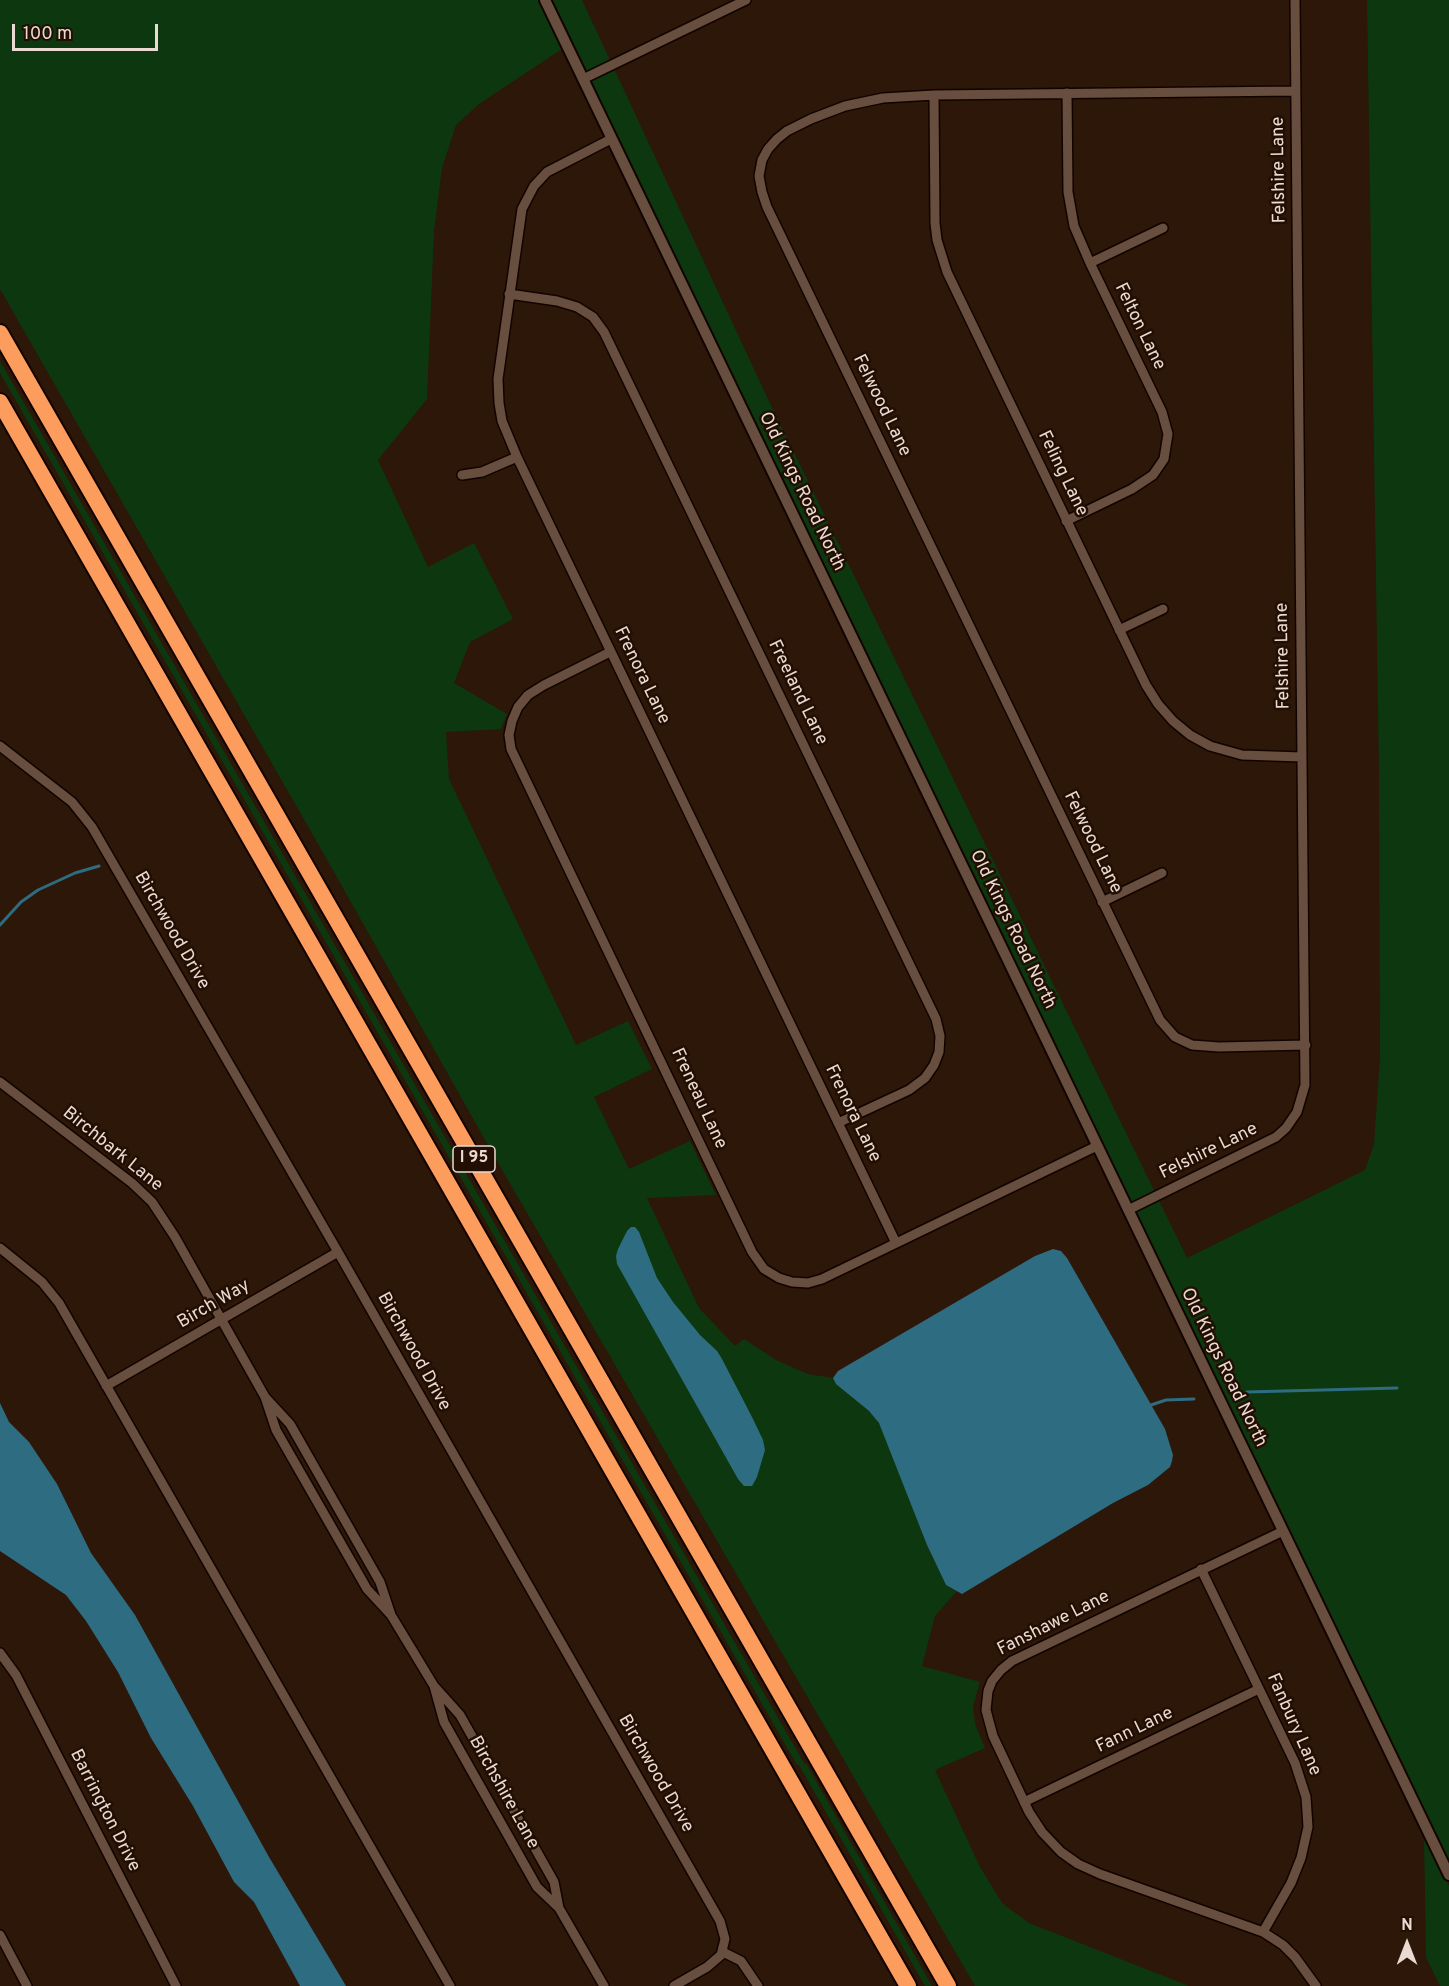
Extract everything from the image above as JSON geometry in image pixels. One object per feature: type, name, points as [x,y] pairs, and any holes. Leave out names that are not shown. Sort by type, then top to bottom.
[{"type":"highway","name":"I 95","points":[[0,333],[948,1986]]},
{"type":"highway","name":"I 95","points":[[0,402],[908,1986]]},
{"type":"street","name":"Old Kings Road North","points":[[545,0],[859,647],[1449,1875]]},
{"type":"street","points":[[583,79],[746,0]]},
{"type":"street","name":"Felshire Lane","points":[[1128,1210],[1265,1144],[1281,1133],[1298,1112],[1304,1094],[1306,1045],[1295,0]]},
{"type":"street","name":"Felwood Lane","points":[[1295,91],[890,97],[857,103],[822,114],[787,131],[772,144],[762,160],[759,176],[771,216],[1155,1013],[1175,1036],[1192,1045],[1208,1047],[1306,1045]]},
{"type":"street","name":"Felton Lane","points":[[1066,521],[1147,480],[1161,465],[1168,441],[1162,412],[1074,226],[1069,201],[1067,93]]},
{"type":"street","name":"Feling Lane","points":[[933,95],[936,223],[943,260],[958,297],[1153,697],[1173,721],[1190,735],[1210,746],[1242,755],[1302,757]]},
{"type":"street","name":"Frenora Lane","points":[[611,139],[555,166],[534,186],[525,202],[519,221],[498,379],[502,421],[610,652],[896,1243]]},
{"type":"street","points":[[1090,263],[1163,228]]},
{"type":"street","name":"Freeland Lane","points":[[510,294],[557,301],[578,307],[593,317],[604,332],[936,1019],[940,1046],[934,1065],[925,1078],[909,1090],[838,1123]]},
{"type":"street","points":[[462,475],[482,472],[517,457]]},
{"type":"street","points":[[1119,630],[1163,609]]},
{"type":"street","name":"Freneau Lane","points":[[610,652],[535,689],[522,700],[514,713],[509,735],[511,749],[760,1264],[769,1273],[783,1280],[808,1283],[829,1276],[1097,1146]]},
{"type":"street","name":"Birchwood Drive","points":[[0,746],[66,797],[88,820],[720,1921],[725,1934],[723,1952]]},
{"type":"street","points":[[1102,902],[1162,873]]},
{"type":"street","name":"Birchbark Lane","points":[[0,1082],[146,1196],[168,1226],[221,1321]]},
{"type":"street","points":[[0,1248],[30,1271],[52,1294],[450,1986]]},
{"type":"street","name":"Birch Way","points":[[106,1386],[338,1252]]},
{"type":"street","name":"Birchshire Lane","points":[[221,1321],[265,1397],[276,1430],[367,1589],[391,1615],[434,1686],[460,1715],[549,1872],[554,1882],[559,1908]]},
{"type":"street","name":"Birchshire Lane","points":[[265,1397],[290,1424],[380,1582],[391,1615]]},
{"type":"street","name":"Fanshawe Lane","points":[[1283,1531],[1012,1661],[996,1675],[988,1691],[986,1704],[987,1717],[993,1736],[1024,1802],[1046,1837],[1066,1856],[1085,1868],[1108,1877],[1263,1932],[1283,1945],[1295,1957],[1316,1986]]},
{"type":"street","name":"Fanbury Lane","points":[[1201,1569],[1300,1777],[1306,1797],[1308,1820],[1306,1842],[1298,1866],[1263,1932]]},
{"type":"street","name":"Barrington Drive","points":[[0,1653],[16,1675],[176,1986]]},
{"type":"street","name":"Birchshire Lane","points":[[434,1686],[444,1722],[537,1887],[559,1908],[604,1986]]},
{"type":"street","name":"Fann Lane","points":[[1024,1802],[1259,1689]]},
{"type":"street","points":[[0,1935],[27,1986]]},
{"type":"street","points":[[674,1986],[712,1964],[723,1952],[741,1961],[758,1986]]},
{"type":"green space","points":[[0,0],[539,0],[562,49],[479,104],[456,125],[442,168],[434,231],[427,399],[378,460],[428,567],[474,543],[513,619],[470,642],[454,683],[507,714],[501,729],[446,732],[449,779],[576,1045],[628,1021],[652,1069],[594,1097],[629,1169],[690,1141],[716,1195],[647,1198],[699,1308],[735,1346],[744,1339],[776,1360],[808,1374],[833,1378],[873,1415],[882,1427],[927,1545],[946,1585],[957,1591],[935,1616],[922,1666],[980,1682],[973,1706],[975,1724],[985,1748],[935,1770],[979,1865],[1002,1903],[1029,1923],[1189,1986],[975,1986],[501,1168],[0,289]]},
{"type":"green space","points":[[552,0],[582,0],[767,397],[1187,1258],[1365,1170],[1374,1144],[1380,1057],[1379,772],[1367,0],[1449,0],[1449,1862]]},
{"type":"green space","points":[[0,361],[932,1986],[925,1986],[797,1765],[0,373]]},
{"type":"green space","points":[[1424,1834],[1449,1886],[1449,1986],[1440,1986],[1426,1957]]},
{"type":"water","points":[[631,1227],[635,1227],[639,1232],[657,1278],[673,1302],[722,1359],[763,1440],[765,1450],[752,1486],[744,1486],[738,1479],[617,1264],[618,1249]]},
{"type":"water","points":[[1053,1249],[1061,1251],[1067,1258],[1165,1429],[1173,1455],[1172,1461],[1170,1467],[1148,1485],[1113,1503],[962,1594],[946,1585],[927,1545],[879,1423],[869,1411],[836,1384],[833,1378],[838,1371],[1035,1256]]},
{"type":"water","points":[[0,1403],[9,1422],[29,1442],[57,1484],[91,1553],[135,1615],[269,1857],[346,1986],[300,1986],[254,1902],[234,1882],[193,1806],[151,1738],[118,1672],[86,1621],[66,1595],[0,1551]]},
{"type":"waterway","points":[[0,925],[21,902],[38,890],[75,873],[99,866]]},
{"type":"waterway","points":[[1247,1392],[1397,1388]]},
{"type":"waterway","points":[[1151,1405],[1166,1400],[1194,1399]]}]
